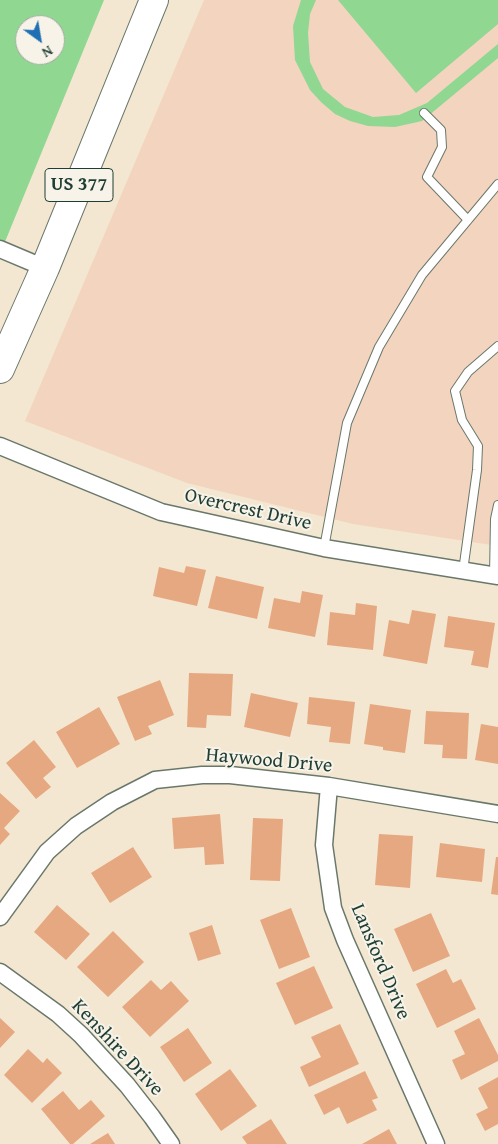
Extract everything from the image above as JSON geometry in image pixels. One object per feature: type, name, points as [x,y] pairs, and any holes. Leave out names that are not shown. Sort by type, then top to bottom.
[{"type":"highway","name":"US 377","points":[[0,369],[45,268],[154,0]]},
{"type":"street","points":[[0,249],[45,268]]},
{"type":"street","name":"Overcrest Drive","points":[[0,446],[161,512],[324,548],[496,576]]},
{"type":"street","name":"Haywood Drive","points":[[0,917],[48,852],[76,826],[112,802],[155,780],[202,775],[230,775],[329,786],[498,814]]},
{"type":"street","name":"Lansford Drive","points":[[329,786],[324,845],[333,908],[345,940],[436,1144]]},
{"type":"street","name":"Kenshire Drive","points":[[0,972],[58,1014],[82,1035],[127,1085],[170,1144]]},
{"type":"lane","points":[[424,112],[440,130],[442,147],[427,177],[468,220]]},
{"type":"lane","points":[[324,548],[347,423],[379,347],[422,275],[498,184]]},
{"type":"lane","points":[[463,571],[477,470],[478,446],[462,420],[455,391],[468,372],[498,346]]},
{"type":"lane","points":[[496,576],[495,519],[498,505]]},
{"type":"shaded area","points":[[204,0],[498,0],[498,546],[353,524],[187,483],[25,421]]},
{"type":"green space","points":[[0,0],[104,0],[0,254]]},
{"type":"green space","points":[[301,0],[316,0],[310,14],[308,33],[310,62],[323,89],[345,107],[373,117],[399,115],[427,103],[498,44],[498,58],[422,121],[395,127],[368,126],[350,121],[335,114],[310,90],[295,60],[293,26]]},
{"type":"green space","points":[[338,0],[498,0],[498,24],[416,93]]},
{"type":"building","points":[[186,566],[206,570],[197,606],[153,596],[159,567],[184,573]]},
{"type":"building","points":[[216,576],[264,587],[257,619],[208,608]]},
{"type":"building","points":[[302,591],[323,595],[315,637],[268,628],[274,598],[300,603]]},
{"type":"building","points":[[356,603],[377,606],[373,650],[327,645],[330,612],[355,615]]},
{"type":"building","points":[[412,610],[436,614],[427,664],[383,656],[389,620],[409,624]]},
{"type":"building","points":[[448,616],[495,623],[488,668],[471,665],[474,651],[444,647]]},
{"type":"building","points":[[189,673],[233,674],[231,716],[207,715],[206,728],[187,727]]},
{"type":"building","points":[[160,680],[174,715],[148,726],[152,734],[135,741],[117,697]]},
{"type":"building","points":[[251,693],[298,703],[290,737],[244,727]]},
{"type":"building","points":[[309,697],[355,702],[350,744],[329,742],[331,727],[307,724]]},
{"type":"building","points":[[370,704],[411,710],[405,753],[383,750],[383,747],[364,744]]},
{"type":"building","points":[[99,707],[120,744],[77,768],[56,732]]},
{"type":"building","points":[[426,711],[469,713],[467,759],[442,758],[443,745],[424,744]]},
{"type":"building","points":[[481,724],[498,727],[498,764],[475,760]]},
{"type":"building","points":[[34,740],[56,767],[43,778],[51,787],[36,799],[6,763]]},
{"type":"building","points":[[0,793],[20,811],[4,828],[10,834],[0,845]]},
{"type":"building","points":[[220,814],[224,864],[205,865],[204,847],[174,849],[172,818]]},
{"type":"building","points":[[253,818],[283,819],[280,881],[250,880]]},
{"type":"building","points":[[379,834],[413,836],[410,888],[375,885]]},
{"type":"building","points":[[440,843],[485,849],[482,882],[436,877]]},
{"type":"building","points":[[133,847],[152,877],[110,903],[91,873]]},
{"type":"building","points":[[496,857],[498,857],[498,895],[491,894]]},
{"type":"building","points":[[57,905],[90,934],[66,960],[34,932]]},
{"type":"building","points":[[291,908],[310,957],[279,969],[260,920]]},
{"type":"building","points":[[431,913],[450,956],[413,972],[394,929]]},
{"type":"building","points":[[212,925],[221,954],[198,961],[189,933]]},
{"type":"building","points":[[113,931],[144,962],[108,997],[77,967]]},
{"type":"building","points":[[314,966],[333,1008],[295,1025],[276,983]]},
{"type":"building","points":[[446,969],[453,983],[461,979],[476,1009],[437,1028],[416,984]]},
{"type":"building","points":[[151,980],[161,990],[171,981],[189,1001],[150,1037],[122,1007]]},
{"type":"building","points":[[0,1018],[15,1032],[0,1048]]},
{"type":"building","points":[[479,1018],[498,1055],[498,1061],[461,1080],[452,1060],[465,1054],[454,1031]]},
{"type":"building","points":[[340,1024],[359,1064],[309,1087],[300,1067],[321,1057],[311,1037]]},
{"type":"building","points":[[188,1028],[212,1063],[184,1082],[160,1047]]},
{"type":"building","points":[[28,1049],[43,1063],[47,1058],[62,1073],[32,1103],[4,1075]]},
{"type":"building","points":[[230,1069],[257,1106],[221,1131],[195,1094]]},
{"type":"building","points":[[365,1071],[378,1098],[372,1100],[377,1110],[347,1124],[339,1107],[324,1115],[314,1095]]},
{"type":"building","points":[[498,1077],[498,1124],[485,1131],[476,1114],[488,1108],[478,1088]]},
{"type":"building","points":[[63,1091],[79,1110],[91,1100],[105,1116],[73,1144],[70,1144],[41,1109]]},
{"type":"building","points":[[271,1119],[287,1144],[247,1144],[242,1137]]},
{"type":"building","points":[[389,1129],[397,1144],[362,1144]]},
{"type":"building","points":[[108,1133],[115,1144],[90,1144]]}]
